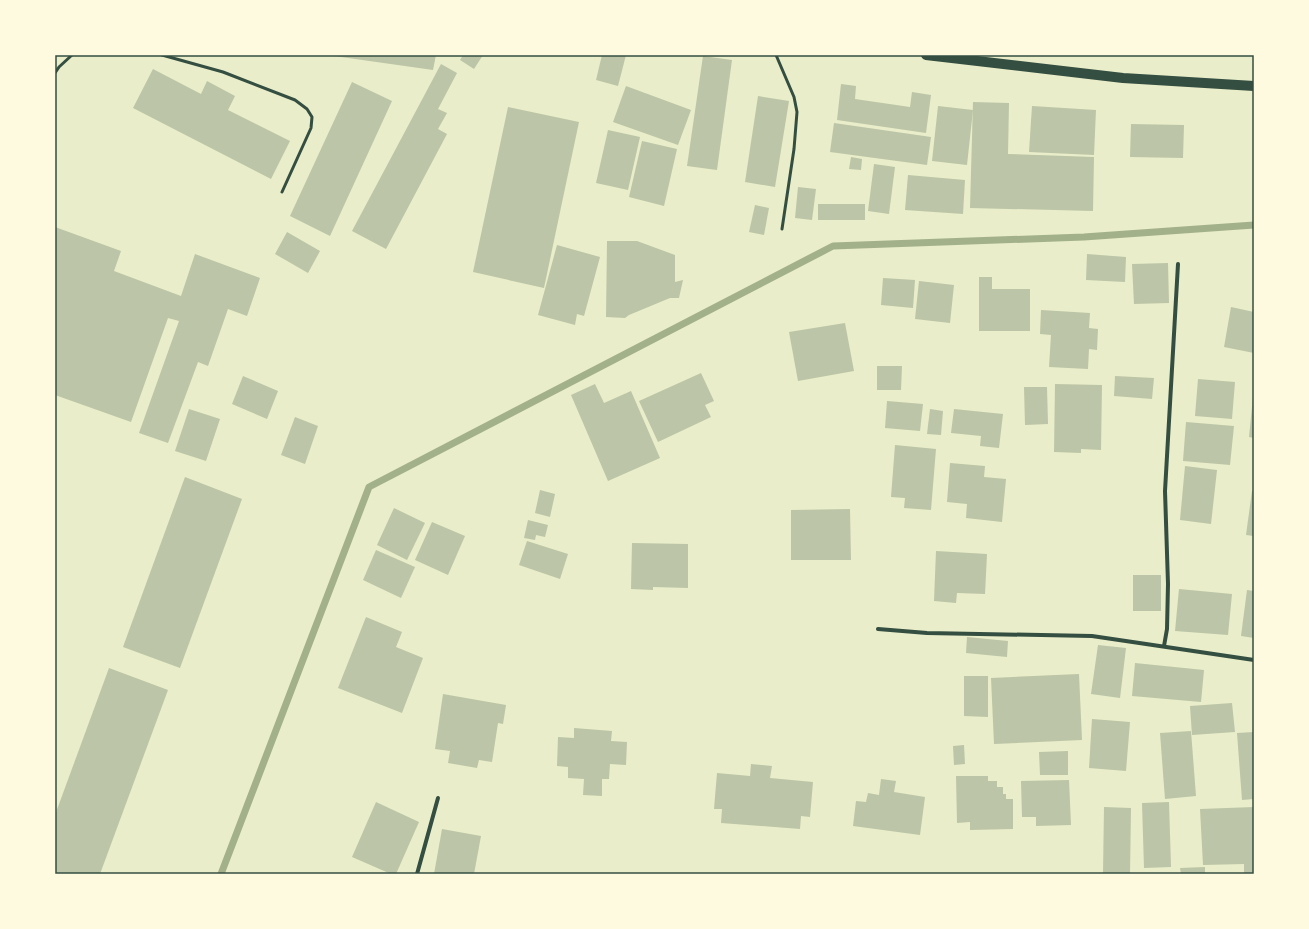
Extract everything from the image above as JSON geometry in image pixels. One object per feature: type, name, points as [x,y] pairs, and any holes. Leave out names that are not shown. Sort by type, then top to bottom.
[{"type":"main road","points":[[926,55],[1123,78],[1254,86]]},
{"type":"street","points":[[1164,646],[1167,629],[1168,584],[1165,491],[1178,264]]},
{"type":"street","points":[[878,629],[927,633],[1092,636],[1254,660]]},
{"type":"street","points":[[417,874],[438,798]]},
{"type":"lane","points":[[55,73],[59,67],[72,55]]},
{"type":"lane","points":[[162,55],[223,72],[295,100],[307,109],[312,116],[311,128],[282,192]]},
{"type":"lane","points":[[776,55],[794,97],[797,112],[794,149],[782,229]]},
{"type":"building","points":[[327,55],[436,55],[433,70]]},
{"type":"building","points":[[463,55],[483,55],[474,69],[460,60]]},
{"type":"building","points":[[602,55],[626,55],[618,86],[596,80]]},
{"type":"building","points":[[703,56],[732,60],[717,170],[687,166]]},
{"type":"building","points":[[441,64],[457,73],[438,109],[447,113],[438,129],[447,134],[386,249],[352,231]]},
{"type":"building","points":[[153,69],[201,94],[207,81],[235,96],[228,110],[290,141],[271,179],[133,108]]},
{"type":"building","points":[[352,82],[392,101],[330,236],[290,216]]},
{"type":"building","points":[[841,84],[856,86],[855,99],[910,107],[912,92],[931,95],[926,133],[837,120]]},
{"type":"building","points":[[626,86],[691,110],[678,145],[613,122]]},
{"type":"building","points":[[758,96],[789,101],[775,187],[745,182]]},
{"type":"building","points":[[973,102],[1009,103],[1008,154],[1094,157],[1093,211],[970,208]]},
{"type":"building","points":[[938,106],[973,110],[967,165],[932,161]]},
{"type":"building","points":[[1032,106],[1096,110],[1094,155],[1029,152]]},
{"type":"building","points":[[508,107],[579,122],[544,288],[473,272]]},
{"type":"building","points":[[834,123],[931,137],[927,165],[830,152]]},
{"type":"building","points":[[1131,124],[1184,125],[1183,158],[1130,157]]},
{"type":"building","points":[[608,130],[640,137],[628,190],[596,183]]},
{"type":"building","points":[[642,141],[677,149],[664,206],[629,197]]},
{"type":"building","points":[[851,157],[862,159],[861,170],[849,169]]},
{"type":"building","points":[[874,164],[895,167],[889,214],[868,211]]},
{"type":"building","points":[[908,175],[965,180],[963,214],[905,210]]},
{"type":"building","points":[[798,187],[816,189],[812,220],[795,218]]},
{"type":"building","points":[[818,204],[865,204],[865,220],[818,220]]},
{"type":"building","points":[[755,205],[769,208],[764,235],[749,232]]},
{"type":"building","points":[[55,227],[121,251],[114,271],[181,296],[195,254],[260,278],[247,316],[228,309],[208,366],[198,362],[168,443],[139,433],[179,321],[168,318],[131,422],[55,395]]},
{"type":"building","points":[[287,232],[320,251],[308,273],[275,254]]},
{"type":"building","points":[[607,241],[637,241],[675,255],[675,282],[683,280],[679,298],[670,298],[625,318],[606,317]]},
{"type":"building","points":[[557,245],[600,257],[584,316],[577,314],[575,325],[538,315]]},
{"type":"building","points":[[1087,254],[1126,257],[1125,282],[1086,280]]},
{"type":"building","points":[[1168,263],[1169,303],[1134,304],[1132,264]]},
{"type":"building","points":[[979,277],[992,277],[992,289],[1030,289],[1030,331],[979,331]]},
{"type":"building","points":[[883,278],[915,280],[913,308],[881,305]]},
{"type":"building","points":[[919,281],[954,285],[950,323],[915,319]]},
{"type":"building","points":[[1231,307],[1254,312],[1254,353],[1224,347]]},
{"type":"building","points":[[1041,310],[1090,313],[1089,328],[1098,329],[1097,350],[1089,349],[1088,369],[1049,367],[1051,335],[1040,334]]},
{"type":"building","points":[[845,323],[854,371],[798,381],[789,332]]},
{"type":"building","points":[[877,366],[902,366],[901,390],[877,390]]},
{"type":"building","points":[[701,373],[714,401],[705,405],[711,417],[658,442],[639,401]]},
{"type":"building","points":[[243,376],[278,391],[267,419],[232,404]]},
{"type":"building","points":[[1115,376],[1154,378],[1152,399],[1114,396]]},
{"type":"building","points":[[1198,379],[1235,382],[1232,419],[1195,416]]},
{"type":"building","points":[[595,384],[604,403],[631,391],[660,458],[608,481],[571,395]]},
{"type":"building","points":[[1055,384],[1102,385],[1101,450],[1081,449],[1081,453],[1054,452]]},
{"type":"building","points":[[1024,387],[1047,387],[1048,424],[1025,425]]},
{"type":"building","points":[[1254,397],[1254,438],[1249,437]]},
{"type":"building","points":[[887,401],[923,404],[920,431],[885,428]]},
{"type":"building","points":[[189,409],[220,419],[206,461],[175,451]]},
{"type":"building","points":[[930,409],[943,411],[941,435],[927,434]]},
{"type":"building","points":[[954,409],[1003,414],[999,448],[980,446],[981,436],[951,433]]},
{"type":"building","points":[[295,417],[318,426],[305,464],[281,455]]},
{"type":"building","points":[[1186,422],[1234,426],[1230,465],[1183,461]]},
{"type":"building","points":[[895,445],[936,449],[931,510],[904,508],[905,498],[891,497]]},
{"type":"building","points":[[950,463],[985,466],[984,477],[1006,479],[1002,522],[966,518],[967,504],[947,502]]},
{"type":"building","points":[[1185,466],[1217,470],[1211,524],[1180,520]]},
{"type":"building","points":[[185,477],[242,499],[180,668],[123,647]]},
{"type":"building","points":[[540,490],[555,494],[550,517],[535,513]]},
{"type":"building","points":[[1252,491],[1254,491],[1254,536],[1246,535]]},
{"type":"building","points":[[394,508],[425,523],[407,560],[377,545]]},
{"type":"building","points":[[850,509],[851,560],[791,560],[791,510]]},
{"type":"building","points":[[528,520],[548,525],[545,537],[536,535],[535,540],[524,538]]},
{"type":"building","points":[[432,522],[465,536],[448,575],[415,560]]},
{"type":"building","points":[[527,541],[568,554],[560,579],[519,565]]},
{"type":"building","points":[[632,543],[688,544],[688,588],[653,587],[653,590],[631,589]]},
{"type":"building","points":[[376,550],[415,567],[401,598],[363,580]]},
{"type":"building","points":[[936,551],[987,554],[985,594],[957,593],[956,603],[934,601]]},
{"type":"building","points":[[1133,575],[1161,575],[1161,611],[1133,611]]},
{"type":"building","points":[[1179,589],[1232,594],[1228,635],[1175,631]]},
{"type":"building","points":[[1247,590],[1254,591],[1254,638],[1241,636]]},
{"type":"building","points":[[366,617],[402,632],[396,647],[423,658],[402,713],[338,688]]},
{"type":"building","points":[[967,637],[1008,641],[1007,657],[966,653]]},
{"type":"building","points":[[1098,645],[1126,648],[1120,698],[1091,694]]},
{"type":"building","points":[[1135,663],[1204,670],[1201,702],[1132,696]]},
{"type":"building","points":[[109,668],[168,690],[100,874],[55,874],[55,815]]},
{"type":"building","points":[[1079,674],[1082,740],[994,744],[991,678]]},
{"type":"building","points":[[964,676],[988,676],[988,717],[964,716]]},
{"type":"building","points":[[443,694],[506,705],[503,724],[498,723],[492,762],[479,760],[477,768],[448,763],[450,751],[435,749]]},
{"type":"building","points":[[1232,703],[1235,732],[1192,735],[1190,706]]},
{"type":"building","points":[[1092,719],[1130,722],[1126,771],[1089,768]]},
{"type":"building","points":[[574,728],[612,731],[611,741],[627,742],[626,765],[610,764],[609,779],[602,779],[602,796],[583,795],[584,779],[568,778],[568,767],[557,766],[558,737],[574,738]]},
{"type":"building","points":[[1191,731],[1196,796],[1165,799],[1160,733]]},
{"type":"building","points":[[1254,732],[1254,799],[1242,800],[1237,733]]},
{"type":"building","points":[[964,745],[965,764],[954,765],[953,746]]},
{"type":"building","points":[[1068,751],[1068,775],[1040,775],[1039,752]]},
{"type":"building","points":[[751,764],[772,766],[770,778],[813,782],[810,817],[801,816],[800,829],[721,823],[722,809],[714,809],[717,773],[750,776]]},
{"type":"building","points":[[956,776],[988,776],[988,781],[997,781],[997,787],[1003,787],[1003,794],[1006,794],[1006,799],[1013,799],[1013,829],[970,830],[970,822],[957,823]]},
{"type":"building","points":[[881,779],[896,781],[894,792],[925,797],[920,835],[853,826],[856,801],[866,802],[868,793],[879,795]]},
{"type":"building","points":[[1069,780],[1071,825],[1036,826],[1036,817],[1022,817],[1021,781]]},
{"type":"building","points":[[376,802],[419,822],[396,874],[391,874],[352,857]]},
{"type":"building","points":[[1169,802],[1171,867],[1144,868],[1142,803]]},
{"type":"building","points":[[1104,807],[1131,808],[1130,874],[1103,874]]},
{"type":"building","points":[[1254,807],[1254,874],[1244,874],[1244,864],[1203,865],[1200,809]]},
{"type":"building","points":[[442,829],[481,836],[474,874],[434,874]]},
{"type":"building","points":[[1205,867],[1205,874],[1181,874],[1180,868]]},
{"type":"waterway","points":[[221,874],[369,487],[833,246],[1084,237],[1254,225]]}]
